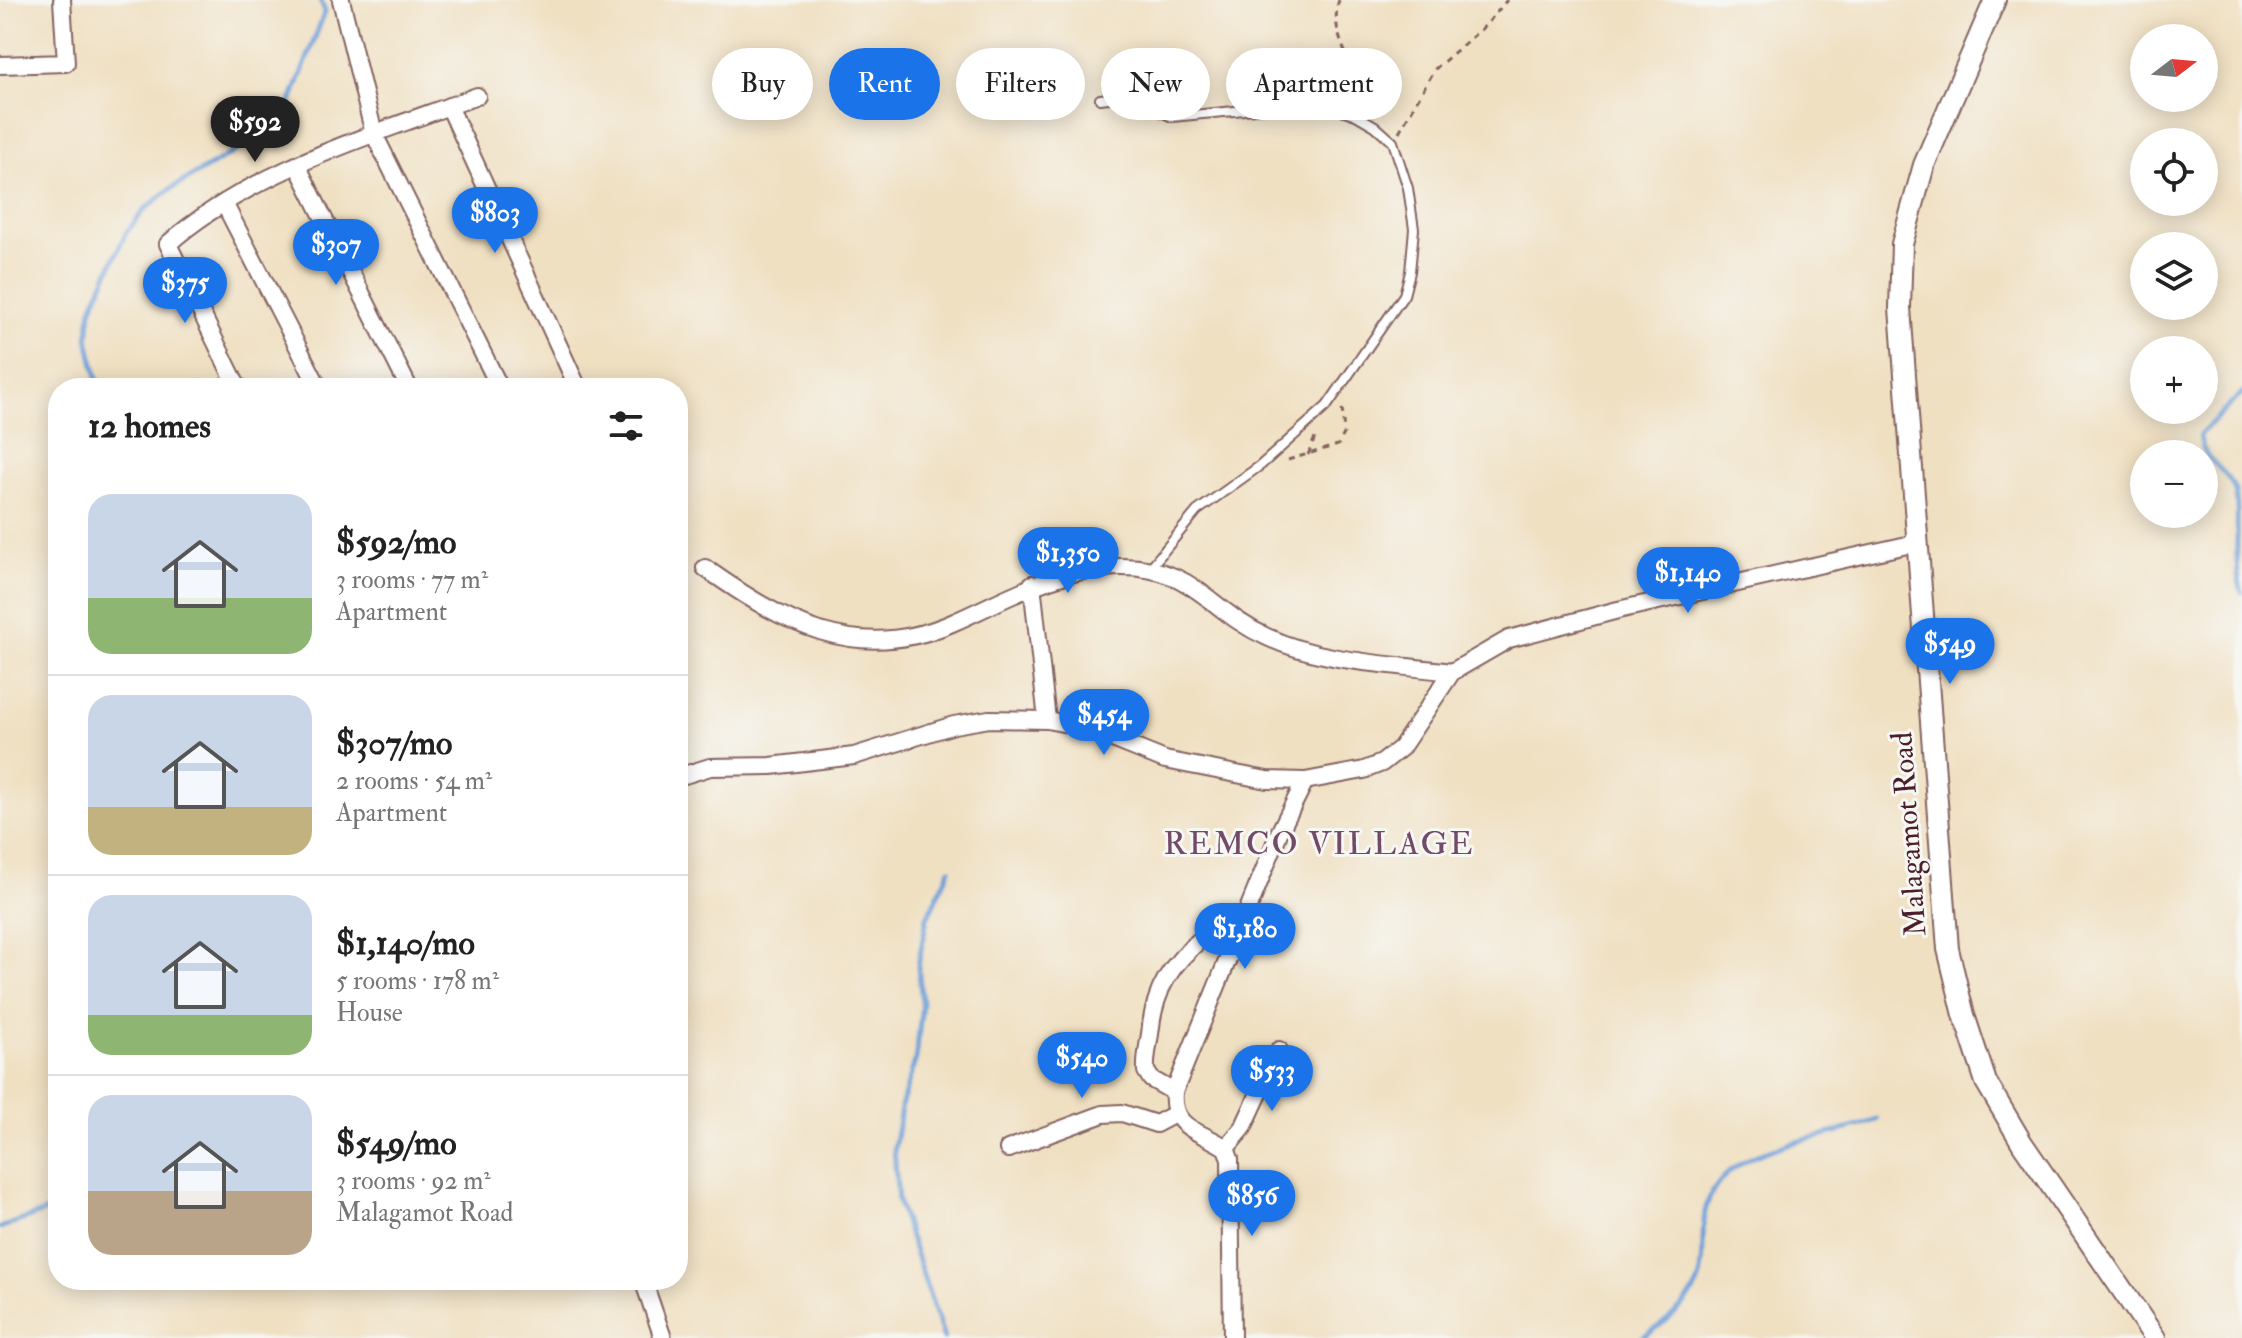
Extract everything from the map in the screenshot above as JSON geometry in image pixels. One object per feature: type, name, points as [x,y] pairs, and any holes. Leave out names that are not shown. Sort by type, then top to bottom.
[{"type":"street","points":[[0,65],[66,63],[62,0]]},
{"type":"street","points":[[341,0],[374,134],[495,378]]},
{"type":"street","name":"Malagamot Road","points":[[1995,0],[1924,165],[1902,244],[1900,308],[1948,949],[1964,1015],[1986,1082],[2015,1131],[2155,1338]]},
{"type":"street","points":[[233,378],[168,244],[224,203],[298,167],[374,134],[477,96]]},
{"type":"street","points":[[449,106],[573,378]]},
{"type":"street","points":[[298,167],[404,378]]},
{"type":"street","points":[[224,203],[314,378]]},
{"type":"street","points":[[688,774],[710,767],[771,766],[854,756],[954,725],[989,719],[1047,720],[1083,727],[1165,760],[1267,780],[1305,781],[1364,770],[1382,763],[1401,748],[1452,672],[1482,652],[1535,630],[1916,543]]},
{"type":"street","points":[[705,568],[789,622],[841,637],[877,640],[914,637],[1032,584],[1072,573],[1116,567],[1150,569],[1188,582],[1265,637],[1299,649],[1452,672]]},
{"type":"street","points":[[1032,584],[1047,720]]},
{"type":"street","points":[[1232,1338],[1230,1159],[1226,1148],[1189,1130],[1175,1114],[1174,1092],[1279,833],[1305,781]]},
{"type":"street","points":[[1174,1092],[1151,1079],[1146,1071],[1151,1012],[1157,989],[1177,960],[1206,935]]},
{"type":"street","points":[[1226,1148],[1243,1128],[1279,1050]]},
{"type":"street","points":[[1008,1149],[1103,1114],[1122,1113],[1156,1124],[1175,1114]]},
{"type":"street","points":[[646,1290],[663,1338]]},
{"type":"lane","points":[[1100,99],[1127,96],[1172,117],[1187,118],[1297,105],[1330,106],[1375,126],[1393,142],[1408,188],[1414,229],[1410,272],[1404,295],[1338,391],[1308,426],[1197,511],[1150,569]]},
{"type":"path","points":[[1339,0],[1337,26],[1342,45],[1393,142]]},
{"type":"path","points":[[1393,142],[1435,69],[1486,25],[1507,0]]},
{"type":"path","points":[[1261,465],[1324,452],[1338,445],[1345,424],[1338,391]]},
{"type":"waterway","points":[[97,378],[88,339],[91,310],[126,233],[145,209],[169,190],[283,123],[325,11],[320,0]]},
{"type":"waterway","points":[[2242,393],[2200,434],[2205,451],[2227,476],[2235,491],[2237,567],[2242,592]]},
{"type":"waterway","points":[[944,1338],[898,1201],[894,1149],[902,1103],[916,1058],[922,1003],[918,966],[927,918],[950,869]]},
{"type":"waterway","points":[[1641,1338],[1676,1312],[1697,1286],[1702,1263],[1705,1212],[1709,1199],[1727,1174],[1758,1154],[1877,1120]]},
{"type":"waterway","points":[[0,1228],[48,1211]]},
{"type":"district","name":"REMCO VILLAGE","points":[[1319,844]]}]
